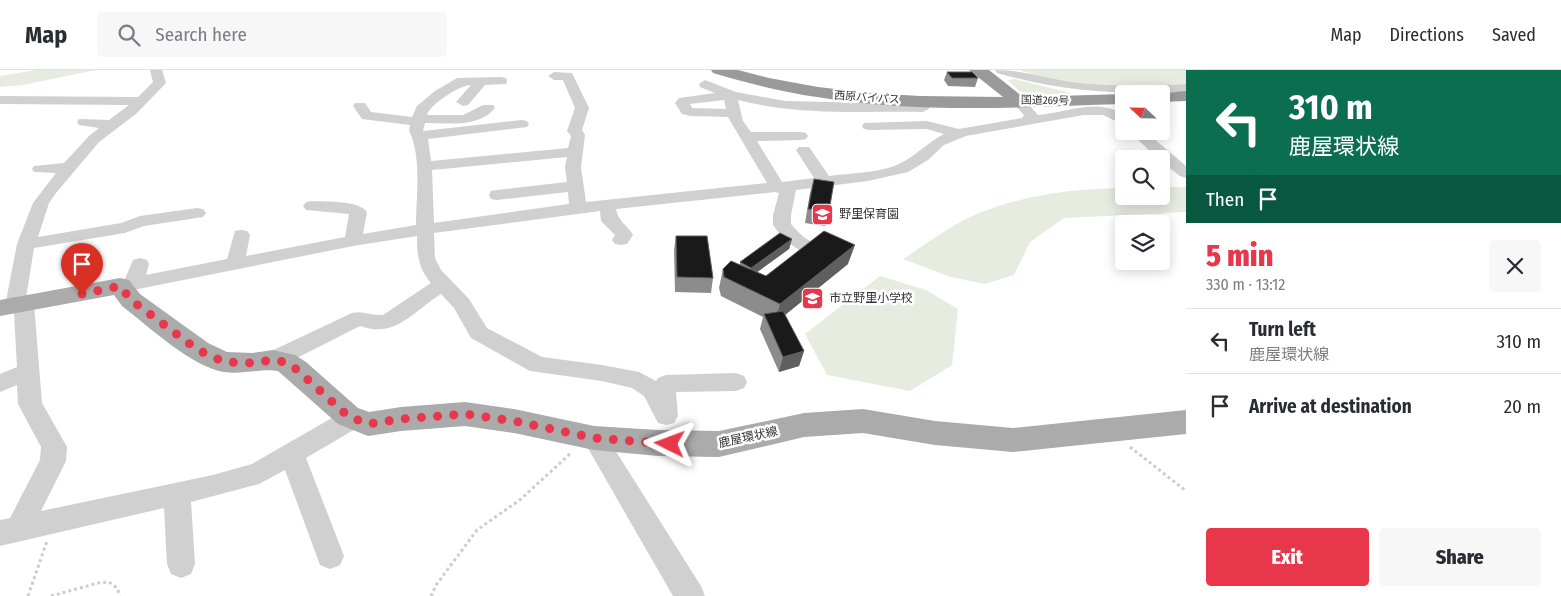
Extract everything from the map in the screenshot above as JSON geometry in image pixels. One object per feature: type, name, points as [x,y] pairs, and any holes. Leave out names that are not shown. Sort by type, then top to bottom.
[{"type":"highway","name":"西原バイパス","points":[[719,70],[762,82],[824,94],[919,100],[1018,101]]},
{"type":"highway","name":"国道269号","points":[[977,70],[990,77],[1018,101],[1115,99]]},
{"type":"highway","points":[[1170,97],[1186,96]]},
{"type":"main road","points":[[13,306],[126,285]]},
{"type":"main road","name":"鹿屋環状線","points":[[126,285],[131,300],[198,350],[224,362],[252,363],[272,360],[285,362],[296,369],[348,416],[368,424],[401,419],[465,414],[514,421],[590,437],[668,430],[719,444],[804,424],[862,421],[935,433],[1013,440],[1186,422]]},
{"type":"street","points":[[9,530],[53,461],[54,447],[30,404],[28,371],[13,306],[26,244],[41,203],[94,139],[142,101],[160,83],[156,70]]},
{"type":"street","points":[[1001,70],[1075,88],[1122,91],[1186,88]]},
{"type":"street","points":[[463,102],[480,76]]},
{"type":"street","points":[[501,81],[480,76],[462,82],[440,94],[422,109],[418,126],[422,142],[424,166],[426,258],[433,273],[462,304],[479,333],[538,365],[602,373],[639,381],[652,390],[668,430]]},
{"type":"street","points":[[554,76],[568,76],[582,108],[574,131],[578,135],[573,167],[578,208]]},
{"type":"street","points":[[705,84],[730,95],[785,106],[839,109],[923,108],[919,100]]},
{"type":"street","points":[[730,95],[736,121],[783,187],[782,225],[797,242],[809,248],[832,252]]},
{"type":"street","points":[[730,95],[684,101],[682,103],[687,110],[692,112],[734,112]]},
{"type":"street","points":[[0,100],[142,101]]},
{"type":"street","points":[[1018,101],[1032,118]]},
{"type":"street","points":[[360,106],[367,116],[418,126],[522,124]]},
{"type":"street","points":[[418,126],[473,117],[488,108]]},
{"type":"street","points":[[126,285],[353,240],[426,229],[578,208],[783,187],[868,176],[902,169],[923,157],[939,142],[959,133],[1014,124],[1032,118],[1041,119],[1099,110],[1115,114]]},
{"type":"street","points":[[993,114],[1014,124]]},
{"type":"street","points":[[84,122],[112,125]]},
{"type":"street","points":[[869,126],[927,125],[959,133]]},
{"type":"street","points":[[747,137],[802,143],[825,182]]},
{"type":"street","points":[[1146,140],[1168,160],[1186,172]]},
{"type":"street","points":[[424,166],[575,152]]},
{"type":"street","points":[[40,169],[69,168]]},
{"type":"street","points":[[501,218],[496,188],[575,186]]},
{"type":"street","points":[[607,205],[610,221],[622,230],[624,235],[621,240]]},
{"type":"street","points":[[312,206],[352,209],[358,212],[353,240]]},
{"type":"street","points":[[26,244],[125,228],[140,221],[197,213]]},
{"type":"street","points":[[235,264],[241,236]]},
{"type":"street","points":[[126,285],[140,264]]},
{"type":"street","points":[[272,360],[362,312],[374,323],[388,322],[421,297],[443,284]]},
{"type":"street","points":[[0,383],[28,371]]},
{"type":"street","points":[[668,430],[664,398],[666,384],[736,382]]},
{"type":"street","points":[[9,530],[177,494],[259,473],[353,418]]},
{"type":"street","points":[[590,437],[690,596]]},
{"type":"street","points":[[292,454],[330,556]]},
{"type":"street","points":[[177,494],[181,564]]},
{"type":"path","points":[[1107,429],[1186,491]]},
{"type":"path","points":[[431,596],[436,585],[477,530],[521,499],[590,437]]},
{"type":"path","points":[[28,596],[45,548],[52,521]]},
{"type":"path","points":[[51,596],[98,583],[110,582],[117,588],[120,596]]},
{"type":"shaded area","points":[[36,70],[96,70],[23,85],[0,87],[0,76]]},
{"type":"shaded area","points":[[1018,70],[1186,70],[1186,84],[1115,85],[1115,88],[1112,88],[1055,80]]},
{"type":"shaded area","points":[[1014,79],[1071,94],[1029,95],[1019,91],[1008,80]]},
{"type":"shaded area","points":[[1170,187],[1186,187],[1186,212],[1064,218],[1030,242],[1014,275],[985,284],[951,277],[903,259],[962,221],[999,206],[1041,195],[1115,188],[1115,205],[1170,205]]},
{"type":"shaded area","points":[[880,276],[926,290],[958,309],[952,365],[910,391],[827,375],[805,334]]},
{"type":"building","points":[[947,72],[972,72],[978,78],[952,78]]},
{"type":"building","points":[[814,179],[834,182],[829,211],[808,209]]},
{"type":"building","points":[[824,231],[855,245],[780,304],[724,277],[723,269],[731,261],[766,276]]},
{"type":"building","points":[[780,233],[792,239],[751,268],[740,262]]},
{"type":"building","points":[[676,236],[707,236],[713,278],[677,277]]},
{"type":"building","points":[[783,311],[804,351],[783,357],[764,314]]},
{"type":"place","name":"野里保育園","points":[[823,214]]},
{"type":"place","name":"市立野里小学校","points":[[813,298]]},
{"type":"route","points":[[82,294],[120,286],[131,300],[198,350],[224,362],[252,363],[272,360],[285,362],[296,369],[348,416],[368,424],[401,419],[465,414],[514,421],[594,438],[670,444]]}]
